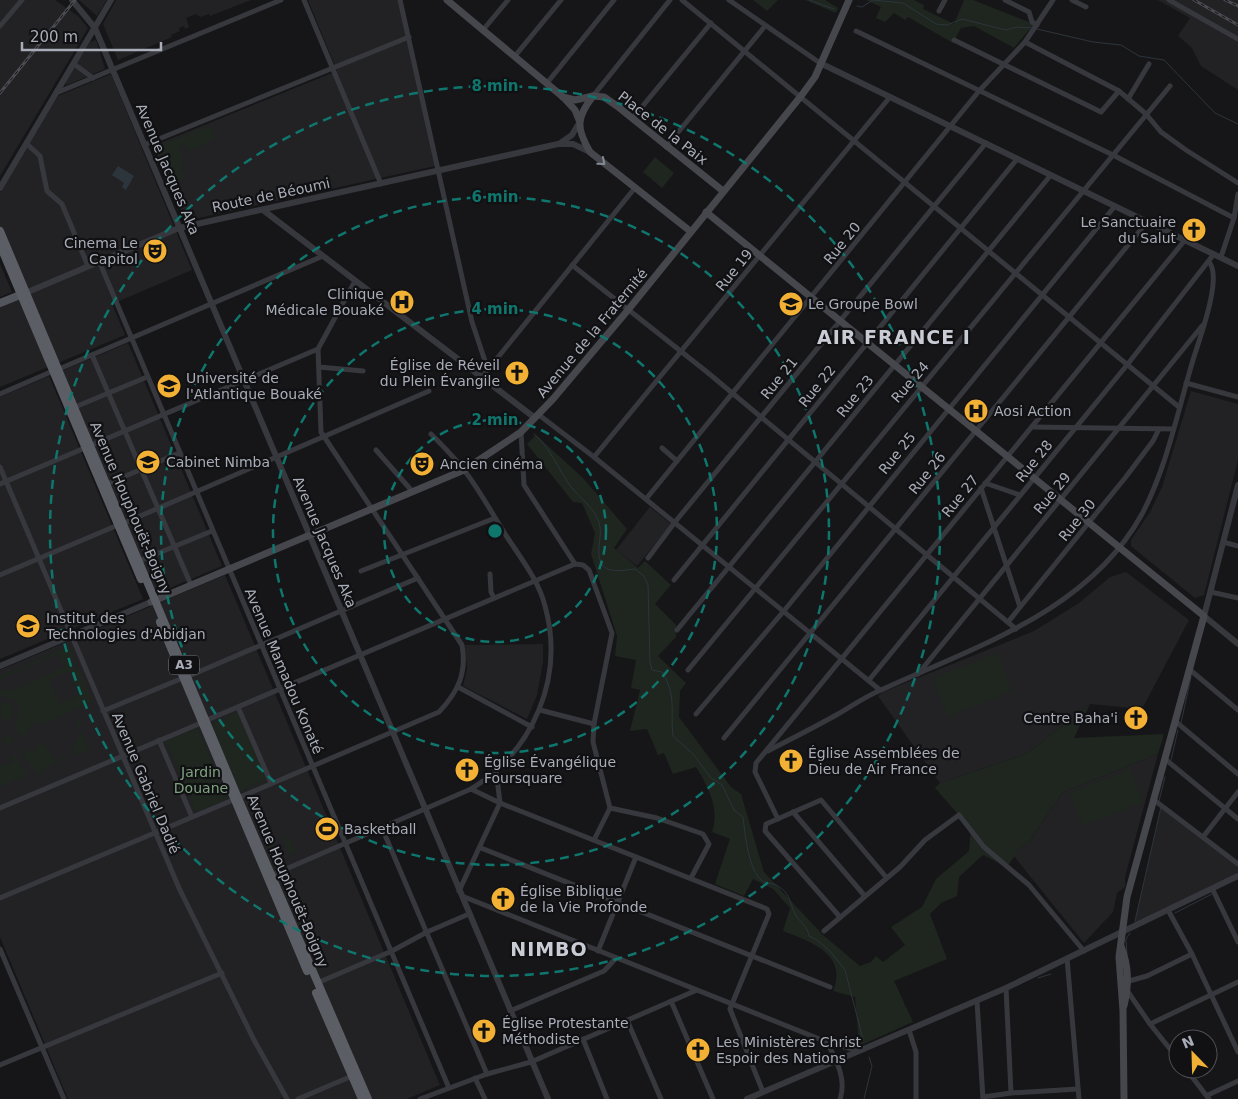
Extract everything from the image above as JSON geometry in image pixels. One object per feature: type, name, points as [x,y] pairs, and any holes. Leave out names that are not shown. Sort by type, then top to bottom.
[{"type":"highway","name":"Avenue Houphouët-Boigny","points":[[0,231],[23,294]]},
{"type":"highway","name":"Avenue Houphouët-Boigny","points":[[0,245],[56,370],[362,1099]]},
{"type":"highway","name":"Avenue Houphouët-Boigny","points":[[56,370],[75,407],[89,448],[107,484],[121,524],[139,561],[153,601]]},
{"type":"highway","name":"Avenue Houphouët-Boigny","points":[[236,799],[272,875],[368,1099]]},
{"type":"main road","name":"Avenue de la Fraternité","points":[[153,601],[464,470],[521,432],[628,310],[801,96],[815,77],[849,0]]},
{"type":"main road","points":[[451,1],[563,97],[575,110],[582,136],[590,152],[634,189],[690,231]]},
{"type":"main road","points":[[563,97],[575,100],[593,96]]},
{"type":"main road","points":[[579,122],[593,96]]},
{"type":"main road","name":"Place de la Paix","points":[[593,96],[604,97],[723,191]]},
{"type":"main road","points":[[706,212],[1204,616],[1127,897],[1120,944],[1124,1099]]},
{"type":"main road","name":"Route de Béoumi","points":[[0,303],[23,294]]},
{"type":"main road","points":[[1120,944],[1128,968],[1129,980],[1123,1011]]},
{"type":"street","points":[[0,26],[22,0]]},
{"type":"street","name":"Avenue Jacques Aka","points":[[72,0],[95,28],[243,382],[548,1099]]},
{"type":"street","points":[[0,188],[111,0]]},
{"type":"street","points":[[56,93],[280,0]]},
{"type":"street","points":[[304,0],[381,184]]},
{"type":"street","points":[[400,0],[472,322],[488,370]]},
{"type":"street","points":[[483,30],[508,0]]},
{"type":"street","points":[[515,56],[561,0]]},
{"type":"street","points":[[547,83],[614,0]]},
{"type":"street","points":[[593,96],[670,0]]},
{"type":"street","points":[[682,0],[1180,408]]},
{"type":"street","points":[[729,0],[820,63],[1238,266]]},
{"type":"street","points":[[939,11],[945,0]]},
{"type":"street","points":[[1005,0],[1029,12],[1032,22],[1037,25]]},
{"type":"street","name":"Rue 20","points":[[646,499],[979,91],[1025,42],[1053,0]]},
{"type":"street","points":[[1072,0],[1086,7]]},
{"type":"street","points":[[1169,0],[1238,39]]},
{"type":"street","points":[[632,119],[711,23]]},
{"type":"street","points":[[666,147],[765,26]]},
{"type":"street","points":[[856,31],[1113,155],[1234,218]]},
{"type":"street","points":[[144,145],[409,37]]},
{"type":"street","points":[[954,40],[1101,112],[1104,111],[1119,92]]},
{"type":"street","points":[[1025,42],[1119,92],[1146,114],[1161,132],[1238,183]]},
{"type":"street","points":[[74,64],[92,78]]},
{"type":"street","points":[[1128,99],[1149,64]]},
{"type":"street","name":"Rue 24","points":[[688,670],[756,590],[1015,272],[1084,192],[1170,86]]},
{"type":"street","name":"Rue 19","points":[[594,457],[890,97]]},
{"type":"street","name":"Route de Béoumi","points":[[558,144],[572,135],[579,122]]},
{"type":"street","name":"Rue 21","points":[[648,558],[675,522],[986,143]]},
{"type":"street","points":[[27,144],[40,156],[47,191],[62,204],[88,266]]},
{"type":"street","name":"Route de Béoumi","points":[[23,294],[179,228],[558,144],[573,144],[590,152]]},
{"type":"street","name":"Rue 22","points":[[674,580],[1017,159]]},
{"type":"street","name":"Rue 23","points":[[677,630],[1050,176]]},
{"type":"street","points":[[482,377],[634,189]]},
{"type":"street","name":"Rue 28","points":[[869,680],[1209,262],[1218,256],[1234,218],[1238,194]]},
{"type":"street","name":"Rue 25","points":[[696,714],[783,612],[1115,206]]},
{"type":"street","points":[[263,210],[482,377],[594,457],[880,690]]},
{"type":"street","name":"Rue 26","points":[[724,738],[1147,222]]},
{"type":"street","name":"Rue 27","points":[[778,819],[754,768],[765,752],[1185,240]]},
{"type":"street","points":[[0,394],[211,306],[323,256]]},
{"type":"street","name":"Avenue Mamadou Konaté","points":[[100,261],[179,453],[449,1088]]},
{"type":"street","points":[[765,752],[880,690],[916,676],[1016,629],[1063,601],[1094,574],[1132,529],[1146,504],[1180,408],[1210,305],[1214,272],[1209,262]]},
{"type":"street","points":[[572,265],[681,351],[1016,629]]},
{"type":"street","points":[[0,898],[439,712],[458,687],[464,667],[462,645],[373,508],[322,436],[318,349],[355,281]]},
{"type":"street","name":"Rue 29","points":[[916,676],[1121,428],[1204,324]]},
{"type":"street","points":[[0,484],[89,448],[318,349]]},
{"type":"street","points":[[92,355],[191,586]]},
{"type":"street","points":[[319,367],[363,371]]},
{"type":"street","points":[[75,407],[147,377]]},
{"type":"street","points":[[1186,383],[1238,397]]},
{"type":"street","points":[[0,575],[196,493],[429,390]]},
{"type":"street","points":[[1032,426],[1173,429]]},
{"type":"street","name":"Rue 30","points":[[1008,622],[1089,523],[1153,441],[1159,429]]},
{"type":"street","points":[[521,432],[524,485],[575,564]]},
{"type":"street","points":[[272,875],[471,789],[496,770],[516,750],[532,727],[540,710],[548,685],[551,649],[545,606],[536,581],[464,470],[431,434]]},
{"type":"street","points":[[662,448],[677,461]]},
{"type":"street","points":[[376,450],[412,491]]},
{"type":"street","points":[[107,484],[179,453]]},
{"type":"street","name":"Avenue Gabriel Dadié","points":[[0,468],[179,888],[254,1040],[287,1099]]},
{"type":"street","points":[[985,483],[1020,495]]},
{"type":"street","points":[[1238,485],[1204,616],[1238,644]]},
{"type":"street","points":[[981,488],[1020,607]]},
{"type":"street","points":[[361,571],[495,518]]},
{"type":"street","points":[[139,561],[212,530]]},
{"type":"street","points":[[1223,542],[1238,546]]},
{"type":"street","points":[[0,808],[575,564],[583,565],[589,570],[612,633],[594,724],[593,742],[610,808],[594,840]]},
{"type":"street","points":[[490,574],[491,592],[494,598]]},
{"type":"street","points":[[103,711],[418,578]]},
{"type":"street","points":[[1211,592],[1238,598]]},
{"type":"street","name":"Avenue de la Fraternité","points":[[0,666],[153,601]]},
{"type":"street","points":[[1189,669],[1238,710]]},
{"type":"street","points":[[458,687],[532,727]]},
{"type":"street","points":[[238,707],[271,783]]},
{"type":"street","points":[[540,710],[594,724]]},
{"type":"street","points":[[1175,721],[1238,774]]},
{"type":"street","points":[[159,740],[192,817]]},
{"type":"street","points":[[1165,759],[1238,819]]},
{"type":"street","points":[[496,770],[500,803],[460,894],[827,1042],[862,1052]]},
{"type":"street","points":[[471,789],[500,803],[768,909],[769,914],[732,1004],[731,1014],[763,1092]]},
{"type":"street","points":[[1203,837],[1238,792]]},
{"type":"street","points":[[840,917],[764,831],[766,824],[821,800],[886,877]]},
{"type":"street","points":[[1154,800],[1238,864]]},
{"type":"street","points":[[610,808],[658,818],[703,834],[709,844],[691,878]]},
{"type":"street","points":[[793,812],[864,895]]},
{"type":"street","points":[[824,931],[864,895],[900,867],[925,840],[959,815],[984,847],[1029,885],[1084,951]]},
{"type":"street","points":[[382,828],[487,1074]]},
{"type":"street","points":[[481,848],[830,987]]},
{"type":"street","points":[[598,951],[636,856]]},
{"type":"street","points":[[748,1099],[862,1052],[1006,988],[1238,877]]},
{"type":"street","points":[[1212,888],[1238,942]]},
{"type":"street","points":[[1168,910],[1192,954],[1238,1052]]},
{"type":"street","points":[[317,983],[392,951],[426,932],[469,914]]},
{"type":"street","points":[[0,950],[64,1099]]},
{"type":"street","points":[[1129,980],[1147,976],[1192,954]]},
{"type":"street","points":[[510,1010],[604,970],[616,958]]},
{"type":"street","points":[[1067,958],[1079,1099]]},
{"type":"street","points":[[0,1065],[222,973]]},
{"type":"street","points":[[1120,981],[1168,1046]]},
{"type":"street","points":[[1150,1024],[1238,982]]},
{"type":"street","points":[[1006,988],[1011,1093]]},
{"type":"street","points":[[420,1099],[431,1097],[487,1074],[532,1062],[697,990]]},
{"type":"street","points":[[671,1001],[713,1099]]},
{"type":"street","points":[[977,1001],[983,1098],[1011,1093],[1078,1089]]},
{"type":"street","points":[[627,1020],[661,1099]]},
{"type":"street","points":[[909,1030],[916,1052],[916,1099]]},
{"type":"street","points":[[582,1039],[607,1099]]},
{"type":"street","points":[[827,1042],[837,1062],[844,1088],[840,1099]]},
{"type":"street","points":[[298,1099],[352,1076]]},
{"type":"street","points":[[476,1078],[484,1099]]},
{"type":"street","points":[[1194,1079],[1208,1097],[1238,1081]]},
{"type":"shaded area","points":[[0,0],[55,0],[78,16],[88,28],[0,176]]},
{"type":"shaded area","points":[[79,0],[107,0],[97,16]]},
{"type":"shaded area","points":[[116,0],[251,0],[210,16],[209,14],[200,17],[196,14],[186,18],[189,27],[185,29],[184,26],[179,28],[180,31],[171,35],[172,37],[118,60],[103,24]]},
{"type":"shaded area","points":[[308,0],[400,0],[435,166],[185,221],[153,146],[337,71]]},
{"type":"shaded area","points":[[1158,0],[1238,0],[1238,90],[1201,66],[1192,48],[1178,36],[1190,18]]},
{"type":"shaded area","points":[[96,40],[105,69],[67,85],[65,83],[90,42]]},
{"type":"shaded area","points":[[111,74],[192,270],[112,304],[125,335],[0,387],[0,306],[28,294],[0,228],[0,193],[58,96]]},
{"type":"shaded area","points":[[118,166],[134,176],[126,190],[122,187],[124,183],[112,175]]},
{"type":"shaded area","points":[[0,264],[12,292],[0,297]]},
{"type":"shaded area","points":[[128,343],[222,566],[151,596],[57,373]]},
{"type":"shaded area","points":[[49,376],[143,599],[0,659],[0,397]]},
{"type":"shaded area","points":[[1191,391],[1238,404],[1238,460],[1204,595],[1195,598],[1131,546],[1131,540],[1150,512],[1162,487]]},
{"type":"shaded area","points":[[650,507],[671,524],[637,566],[616,550]]},
{"type":"shaded area","points":[[1126,572],[1189,620],[1142,709],[1090,704],[1028,753],[940,783],[878,696],[883,692],[1034,631],[1079,603],[1110,577]]},
{"type":"shaded area","points":[[225,575],[440,1085],[407,1099],[289,1099],[287,1096],[280,1099],[68,1099],[0,937],[0,670]]},
{"type":"shaded area","points":[[543,644],[543,662],[537,695],[527,719],[463,686],[467,669],[465,645]]},
{"type":"shaded area","points":[[1158,754],[1125,877],[1125,887],[1117,893],[1113,912],[1084,943],[1013,855],[1023,844],[1026,846],[1063,792]]},
{"type":"shaded area","points":[[1161,807],[1238,865],[1238,877],[1134,925]]},
{"type":"green space","points":[[753,0],[778,0],[767,11]]},
{"type":"green space","points":[[805,0],[825,0],[838,8],[836,13]]},
{"type":"green space","points":[[866,0],[914,0],[924,5],[923,9],[954,24],[964,0],[973,0],[1034,24],[1014,48],[974,26],[961,28],[953,43],[908,17],[905,20],[894,13],[885,22],[876,18],[881,7]]},
{"type":"green space","points":[[201,129],[213,129],[215,138],[212,141],[207,140],[207,144],[188,151],[185,145],[178,148],[185,164],[179,167],[186,178],[170,184],[157,153],[159,146]]},
{"type":"green space","points":[[655,157],[674,173],[662,188],[643,172]]},
{"type":"green space","points":[[536,435],[583,478],[627,529],[614,548],[638,568],[645,561],[671,585],[655,604],[676,625],[676,637],[658,656],[686,683],[680,691],[679,717],[731,787],[741,794],[764,872],[823,935],[860,966],[871,962],[876,956],[883,962],[905,945],[891,927],[922,907],[936,879],[969,851],[971,829],[935,788],[940,783],[1028,753],[1090,704],[1074,738],[1164,734],[1158,754],[1063,792],[1026,846],[1023,844],[1007,867],[983,855],[959,877],[957,896],[941,903],[930,914],[947,959],[894,981],[913,1022],[859,1046],[855,997],[833,991],[836,978],[835,968],[831,959],[824,951],[805,940],[783,931],[790,908],[773,889],[753,879],[744,896],[715,884],[730,839],[712,832],[715,815],[714,806],[705,782],[696,767],[673,774],[664,753],[658,755],[647,729],[630,731],[640,690],[631,688],[636,660],[615,656],[617,636],[591,554],[595,533],[582,503],[573,502],[527,444]]},
{"type":"green space","points":[[69,646],[74,658],[71,660],[75,669],[79,668],[93,702],[40,725],[32,722],[27,734],[19,736],[14,724],[19,709],[17,703],[14,700],[0,696],[0,690],[6,688],[8,692],[65,667],[59,654],[2,678],[4,682],[0,683],[0,676]],"holes":[[[69,671],[79,695],[60,704],[49,679]]]},
{"type":"green space","points":[[997,653],[1012,691],[948,717],[932,679]]},
{"type":"green space","points":[[7,702],[13,706],[14,713],[11,719],[2,721],[0,703]]},
{"type":"green space","name":"Jardin Douane","points":[[238,712],[267,780],[236,793],[207,725]]},
{"type":"green space","points":[[79,720],[82,725],[79,727],[88,747],[91,746],[90,751],[88,752],[87,749],[43,768],[44,771],[37,774],[31,764],[27,763],[23,752],[29,749],[32,752],[35,751],[37,744],[40,743],[50,749],[55,761],[70,755],[77,739],[81,737],[75,722]]},
{"type":"green space","name":"Jardin Douane","points":[[198,728],[227,799],[196,812],[166,741]]},
{"type":"green space","points":[[12,734],[15,742],[7,747],[5,740],[0,742],[0,739]]},
{"type":"green space","points":[[16,755],[21,766],[29,774],[0,787],[0,766],[13,762],[11,757]]},
{"type":"green space","points":[[1130,769],[1143,802],[1083,826],[1070,793]]},
{"type":"green space","points":[[260,810],[269,829],[260,833],[252,813]]},
{"type":"green space","name":"Basketball","points":[[327,816],[336,837],[326,841],[317,820]]},
{"type":"green space","points":[[289,836],[296,852],[289,855],[282,839]]},
{"type":"green space","points":[[272,839],[280,856],[271,860],[264,842]]},
{"type":"waterway","points":[[809,0],[834,9]]},
{"type":"waterway","points":[[857,6],[862,7],[873,0],[903,3],[936,24],[947,25],[962,19],[1006,30],[1017,27],[1032,28]]},
{"type":"waterway","points":[[1037,29],[1093,42],[1121,45],[1139,56],[1164,60],[1215,113],[1238,124]]},
{"type":"waterway","points":[[534,434],[549,451],[571,487],[588,505],[599,521],[599,556],[602,564],[612,570],[635,569],[644,576],[648,585],[650,662],[652,670],[662,672],[670,688],[673,736],[693,754],[711,778],[722,785],[734,810],[743,817],[752,865],[759,878],[776,885],[785,892],[794,913],[806,928],[809,936],[830,951],[845,970],[863,1039]]},
{"type":"waterway","points":[[1181,723],[1191,677]]},
{"type":"waterway","points":[[1171,760],[1178,730]]},
{"type":"waterway","points":[[1159,801],[1165,777]]},
{"type":"waterway","points":[[1135,921],[1161,807]]},
{"type":"waterway","points":[[1175,913],[1212,894]]},
{"type":"waterway","points":[[1125,941],[1130,933]]},
{"type":"waterway","points":[[1126,941],[1127,953]]},
{"type":"waterway","points":[[1038,978],[1051,974]]},
{"type":"waterway","points":[[864,1099],[872,1066],[869,1057]]},
{"type":"railway","points":[[0,93],[75,0]]},
{"type":"railway","points":[[1194,0],[1238,25]]},
{"type":"railway","points":[[1225,0],[1238,6]]},
{"type":"place","name":"Le Sanctuaire du Salut","points":[[1194,230]]},
{"type":"place","name":"Cinema Le Capitol","points":[[155,251]]},
{"type":"place","name":"Clinique Médicale Bouaké","points":[[402,302]]},
{"type":"place","name":"Le Groupe Bowl","points":[[791,304]]},
{"type":"place","name":"Église de Réveil du Plein Évangile","points":[[517,373]]},
{"type":"place","name":"Université de l'Atlantique Bouaké","points":[[169,386]]},
{"type":"place","name":"Aosi Action","points":[[976,411]]},
{"type":"place","name":"Cabinet Nimba","points":[[148,462]]},
{"type":"place","name":"Ancien cinéma","points":[[422,464]]},
{"type":"place","name":"Institut des Technologies d'Abidjan","points":[[28,626]]},
{"type":"place","name":"Centre Baha'i","points":[[1136,718]]},
{"type":"place","name":"Église Assemblées de Dieu de Air France","points":[[791,761]]},
{"type":"place","name":"Église Évangélique Foursquare","points":[[467,770]]},
{"type":"place","name":"Basketball","points":[[327,829]]},
{"type":"place","name":"Église Biblique de la Vie Profonde","points":[[503,899]]},
{"type":"place","name":"Église Protestante Méthodiste","points":[[484,1031]]},
{"type":"place","name":"Les Ministères Christ Espoir des Nations","points":[[698,1050]]},
{"type":"district","name":"AIR FRANCE I","points":[[894,337]]},
{"type":"district","name":"NIMBO","points":[[549,949]]}]
